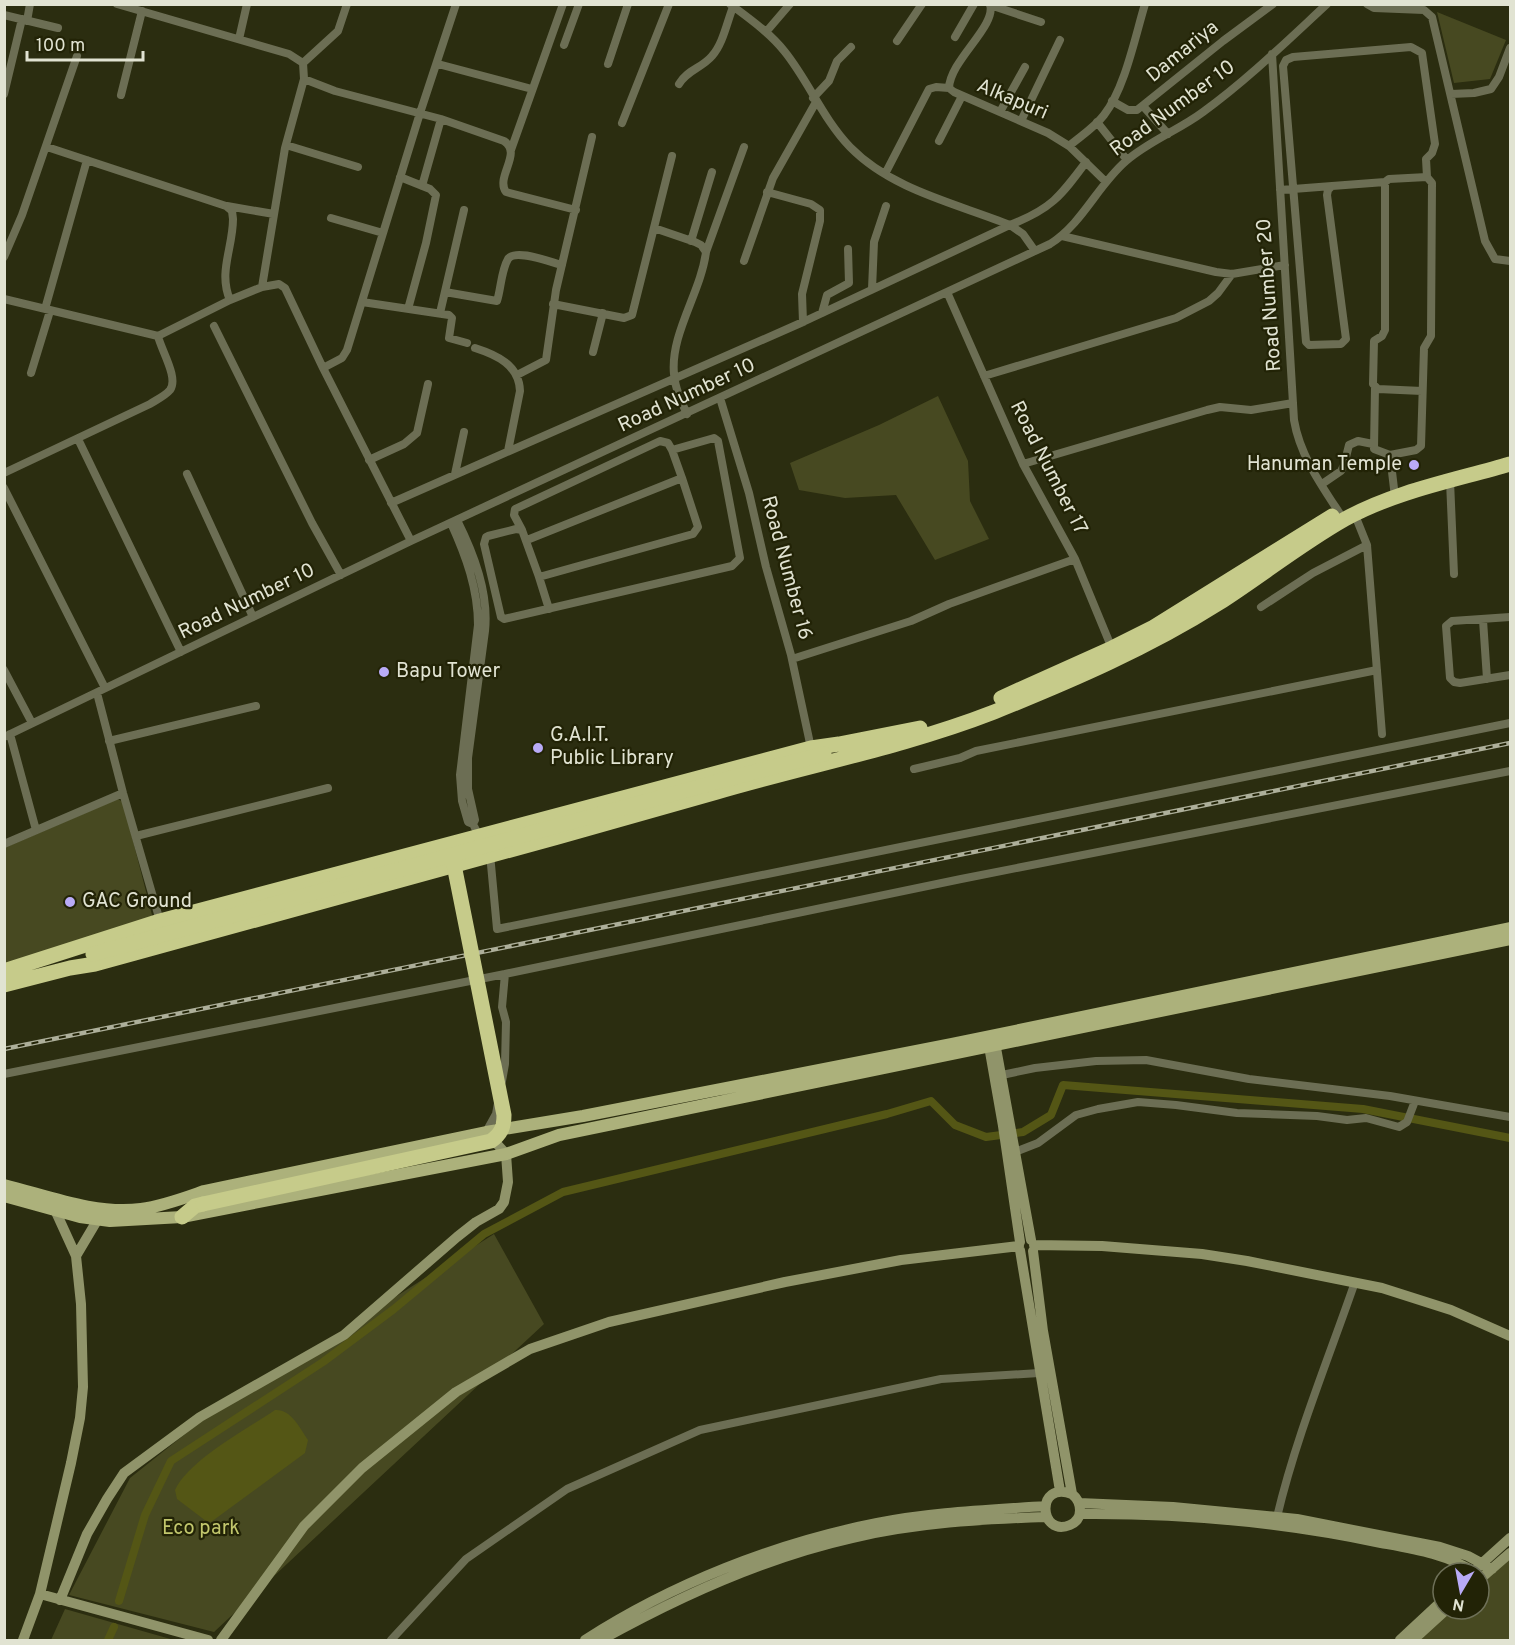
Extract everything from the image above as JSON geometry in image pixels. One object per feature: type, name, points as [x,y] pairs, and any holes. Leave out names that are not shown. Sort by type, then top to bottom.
[{"type":"highway","points":[[4,971],[160,921],[416,854],[476,831],[830,751],[933,735],[996,711],[1114,654],[1154,641],[1217,604],[1346,516],[1394,493],[1510,454]]},
{"type":"highway","points":[[1394,493],[1450,481],[1510,464]]},
{"type":"highway","points":[[70,968],[89,955],[830,751]]},
{"type":"highway","points":[[4,986],[70,968],[95,964],[491,856],[830,751]]},
{"type":"highway","points":[[416,854],[421,875]]},
{"type":"highway","points":[[177,1201],[199,1205],[491,1141],[500,1134],[504,1124],[504,1115],[452,855]]},
{"type":"highway","points":[[65,952],[89,955]]},
{"type":"highway","points":[[182,1217],[199,1205]]},
{"type":"main road","points":[[4,1196],[55,1210],[110,1221],[182,1217],[506,1154],[559,1135],[1510,928]]},
{"type":"main road","points":[[4,1185],[109,1210],[141,1209],[177,1201],[204,1191],[486,1132],[991,1041],[1510,939]]},
{"type":"street","points":[[4,94],[30,4]]},
{"type":"street","points":[[117,4],[289,54],[303,63],[304,79],[286,145],[262,287]]},
{"type":"street","points":[[239,39],[247,4]]},
{"type":"street","points":[[303,63],[338,31],[347,4]]},
{"type":"street","points":[[322,368],[342,358],[347,350],[456,4]]},
{"type":"street","points":[[562,4],[511,150],[502,185],[506,192],[576,210]]},
{"type":"street","points":[[564,45],[579,4]]},
{"type":"street","points":[[608,64],[628,4]]},
{"type":"street","points":[[622,123],[669,4]]},
{"type":"street","points":[[766,32],[790,4]]},
{"type":"street","points":[[897,41],[922,4]]},
{"type":"street","points":[[955,37],[974,4]]},
{"type":"street","name":"Damariya","points":[[1112,101],[1134,111],[1143,106],[1273,4]]},
{"type":"street","points":[[1368,4],[1374,8],[1428,7],[1485,241],[1496,259],[1510,261]]},
{"type":"street","points":[[990,5],[1041,22]]},
{"type":"street","name":"Alkapuri","points":[[990,5],[989,19],[960,59],[950,80],[950,88],[962,96],[1048,133],[1069,146],[1106,182]]},
{"type":"street","points":[[679,84],[685,74],[708,61],[716,51],[731,6],[766,32],[787,54],[815,100],[849,146],[862,158],[885,174],[914,189],[1010,225],[1023,234],[1035,251]]},
{"type":"street","name":"Road Number 10","points":[[7,736],[341,575],[1035,251],[1062,236],[1127,160],[1206,111],[1323,6]]},
{"type":"street","points":[[1069,146],[1097,122],[1112,101],[1144,7]]},
{"type":"street","points":[[120,94],[142,12]]},
{"type":"street","points":[[4,15],[58,28]]},
{"type":"street","points":[[1021,121],[1060,40]]},
{"type":"street","points":[[744,261],[777,169],[815,100],[829,81],[837,61],[851,47]]},
{"type":"street","points":[[1332,186],[1327,195],[1346,339],[1341,344],[1312,346],[1306,342],[1283,66],[1286,60],[1293,57],[1411,47],[1422,53],[1435,144],[1432,153],[1426,159],[1427,177],[1432,183],[1431,336],[1424,348],[1420,446],[1416,450],[1390,455],[1378,452],[1374,449],[1373,444],[1374,341],[1382,336],[1385,330],[1387,180]]},
{"type":"street","points":[[1451,94],[1474,93],[1491,89],[1508,64],[1510,48]]},
{"type":"street","name":"Road Number 20","points":[[1272,54],[1296,432],[1300,446],[1322,484],[1367,545],[1382,734]]},
{"type":"street","points":[[4,257],[47,147],[77,56]]},
{"type":"street","points":[[438,64],[532,89]]},
{"type":"street","points":[[1000,112],[1025,66]]},
{"type":"street","points":[[304,79],[335,91],[441,119],[504,141],[508,143],[511,150]]},
{"type":"street","points":[[885,174],[929,89],[950,88]]},
{"type":"street","points":[[939,141],[962,96]]},
{"type":"street","points":[[1143,106],[1167,135]]},
{"type":"street","points":[[422,186],[441,119]]},
{"type":"street","points":[[1097,122],[1127,160]]},
{"type":"street","points":[[517,375],[546,360],[553,304],[592,137]]},
{"type":"street","points":[[286,145],[358,167]]},
{"type":"street","points":[[47,147],[226,206],[274,214]]},
{"type":"street","points":[[687,414],[677,392],[674,378],[675,353],[706,252],[744,147]]},
{"type":"street","points":[[553,304],[624,318],[632,315],[672,156]]},
{"type":"street","points":[[31,373],[87,160]]},
{"type":"street","points":[[391,503],[803,322],[1046,208],[1062,194],[1086,162]]},
{"type":"street","points":[[691,240],[712,172]]},
{"type":"street","points":[[400,177],[435,193],[436,199],[408,309]]},
{"type":"street","points":[[1280,190],[1427,177]]},
{"type":"street","points":[[767,192],[811,204],[820,210],[820,221],[802,294],[803,322]]},
{"type":"street","points":[[226,206],[232,211],[233,219],[225,267],[225,289],[230,300]]},
{"type":"street","points":[[872,289],[874,242],[886,206]]},
{"type":"street","points":[[440,313],[464,210]]},
{"type":"street","points":[[331,218],[383,233]]},
{"type":"street","points":[[654,228],[691,240],[701,245],[706,252]]},
{"type":"street","points":[[1062,236],[1232,274],[1285,265]]},
{"type":"street","points":[[822,313],[827,295],[849,283],[848,249]]},
{"type":"street","points":[[445,292],[498,301],[505,266],[509,257],[513,255],[528,256],[562,265]]},
{"type":"street","points":[[984,376],[1176,318],[1209,302],[1232,274]]},
{"type":"street","points":[[4,299],[158,336],[230,300],[262,287],[275,284],[285,288],[322,368],[411,542]]},
{"type":"street","name":"Road Number 17","points":[[947,292],[1023,464],[1075,559],[1114,654]]},
{"type":"street","points":[[362,302],[452,316],[449,338],[506,361],[517,375],[520,391],[508,451]]},
{"type":"street","points":[[593,352],[603,313]]},
{"type":"street","points":[[214,326],[312,523],[341,575]]},
{"type":"street","points":[[4,473],[150,404],[170,390],[173,383],[172,372],[158,336]]},
{"type":"street","points":[[369,460],[404,444],[417,433],[428,384]]},
{"type":"street","points":[[1375,387],[1377,389],[1422,391]]},
{"type":"street","name":"Road Number 16","points":[[720,398],[749,493],[766,567],[792,659],[830,751]]},
{"type":"street","points":[[1023,464],[1220,407],[1251,410],[1293,403]]},
{"type":"street","points":[[455,474],[464,432]]},
{"type":"street","points":[[522,530],[516,529],[488,536],[484,544],[501,617],[507,619],[732,566],[740,558],[718,441],[710,438],[672,450]]},
{"type":"street","points":[[78,439],[181,652]]},
{"type":"street","points":[[539,577],[693,534],[698,526],[668,443],[660,441],[515,509],[514,515],[527,540],[549,609]]},
{"type":"street","points":[[1322,484],[1341,471],[1349,445],[1358,441],[1373,444]]},
{"type":"street","points":[[1390,455],[1394,493]]},
{"type":"street","points":[[187,474],[253,617]]},
{"type":"street","points":[[527,540],[682,478]]},
{"type":"street","points":[[1450,481],[1454,574]]},
{"type":"street","points":[[4,488],[101,691],[109,741],[160,921]]},
{"type":"street","points":[[454,522],[468,551],[478,625],[460,789],[468,822],[491,856],[497,929],[1510,723]]},
{"type":"street","points":[[468,551],[484,544]]},
{"type":"street","points":[[1261,607],[1313,573],[1367,545]]},
{"type":"street","points":[[792,659],[911,621],[949,604],[1075,559]]},
{"type":"street","points":[[1510,617],[1452,621],[1446,626],[1450,678],[1454,682],[1510,675]]},
{"type":"street","points":[[1483,620],[1487,679]]},
{"type":"street","points":[[4,670],[32,723]]},
{"type":"street","points":[[914,769],[960,758],[976,751],[1377,670]]},
{"type":"street","points":[[109,741],[256,706]]},
{"type":"street","points":[[7,736],[36,830]]},
{"type":"street","points":[[4,1074],[506,974],[960,879],[1510,771]]},
{"type":"street","points":[[136,836],[328,788]]},
{"type":"street","points":[[4,843],[123,793]]},
{"type":"street","points":[[60,1600],[87,1534],[124,1473],[200,1417],[344,1335],[476,1222],[499,1209],[504,1202],[508,1182],[506,1154],[486,1132],[496,1114],[505,1064],[506,1022],[502,1007],[506,974]]},
{"type":"street","points":[[991,1041],[1002,1075],[1007,1126]]},
{"type":"street","points":[[991,1041],[1012,1149],[1026,1246],[1039,1373],[1060,1491]]},
{"type":"street","points":[[1002,1075],[1035,1068],[1096,1061],[1146,1060],[1248,1079],[1364,1092],[1510,1117]]},
{"type":"street","points":[[1012,1149],[1038,1143],[1076,1116],[1098,1109],[1138,1102],[1236,1113],[1343,1119],[1366,1118],[1397,1127],[1403,1126],[1409,1118],[1415,1101]]},
{"type":"street","points":[[23,1641],[40,1594],[71,1463],[82,1394],[81,1304],[75,1256],[55,1210]]},
{"type":"street","points":[[75,1256],[98,1219]]},
{"type":"street","points":[[1026,1246],[1072,1494],[1080,1508]]},
{"type":"street","points":[[221,1641],[304,1526],[362,1468],[456,1392],[530,1349],[609,1322],[785,1282],[901,1260],[1026,1246],[1102,1246],[1202,1254],[1355,1282],[1414,1297],[1510,1336]]},
{"type":"street","points":[[1277,1517],[1282,1494],[1355,1282]]},
{"type":"street","points":[[391,1641],[466,1559],[567,1489],[700,1430],[941,1379],[1039,1373]]},
{"type":"street","points":[[1072,1494],[1060,1491],[1050,1496],[1046,1511],[1053,1524],[1063,1527],[1074,1523],[1080,1508]]},
{"type":"street","points":[[1080,1508],[1173,1507],[1277,1517],[1420,1542],[1478,1561]]},
{"type":"street","points":[[1080,1508],[1278,1525],[1353,1537],[1431,1553],[1455,1561]]},
{"type":"street","points":[[585,1641],[624,1617],[686,1586],[723,1569],[797,1542],[876,1523],[918,1517],[1046,1511]]},
{"type":"street","points":[[600,1641],[644,1616],[713,1584],[761,1564],[808,1549],[862,1536],[924,1526],[996,1519],[1046,1511]]},
{"type":"street","points":[[1491,1561],[1510,1538]]},
{"type":"street","points":[[1491,1564],[1510,1553]]},
{"type":"street","points":[[40,1594],[208,1641]]},
{"type":"street","points":[[1400,1641],[1431,1611]]},
{"type":"street","points":[[1413,1641],[1435,1621]]},
{"type":"green space","points":[[1437,12],[1506,40],[1490,79],[1454,83]]},
{"type":"green space","points":[[938,396],[968,461],[970,501],[989,539],[935,560],[896,495],[845,498],[799,490],[790,463],[879,425]]},
{"type":"green space","name":"GAC Ground","points":[[118,799],[123,802],[153,919],[5,965],[4,848]]},
{"type":"green space","name":"Eco park","points":[[494,1234],[544,1324],[214,1632],[69,1595],[130,1478],[204,1419]]},
{"type":"green space","points":[[1510,1554],[1510,1640],[1418,1640],[1438,1621],[1491,1621],[1491,1572]]},
{"type":"green space","points":[[65,1609],[174,1640],[51,1640]]},
{"type":"shaded area","points":[[275,1410],[286,1413],[298,1425],[308,1440],[305,1453],[211,1522],[206,1521],[177,1499],[175,1490],[182,1478],[193,1467],[220,1446]]},
{"type":"waterway","points":[[119,1601],[145,1515],[171,1461],[323,1362],[394,1309],[484,1234],[563,1192],[887,1114],[931,1101],[955,1125],[986,1137],[1023,1132],[1051,1115],[1063,1085],[1363,1109],[1510,1138]]},
{"type":"waterway","points":[[108,1640],[114,1627]]},
{"type":"railway","points":[[4,1049],[1510,743]]},
{"type":"place","name":"Hanuman Temple","points":[[1414,465]]},
{"type":"place","name":"Bapu Tower","points":[[384,672]]},
{"type":"place","name":"G.A.I.T. Public Library","points":[[538,748]]},
{"type":"place","name":"GAC Ground","points":[[70,902]]}]
